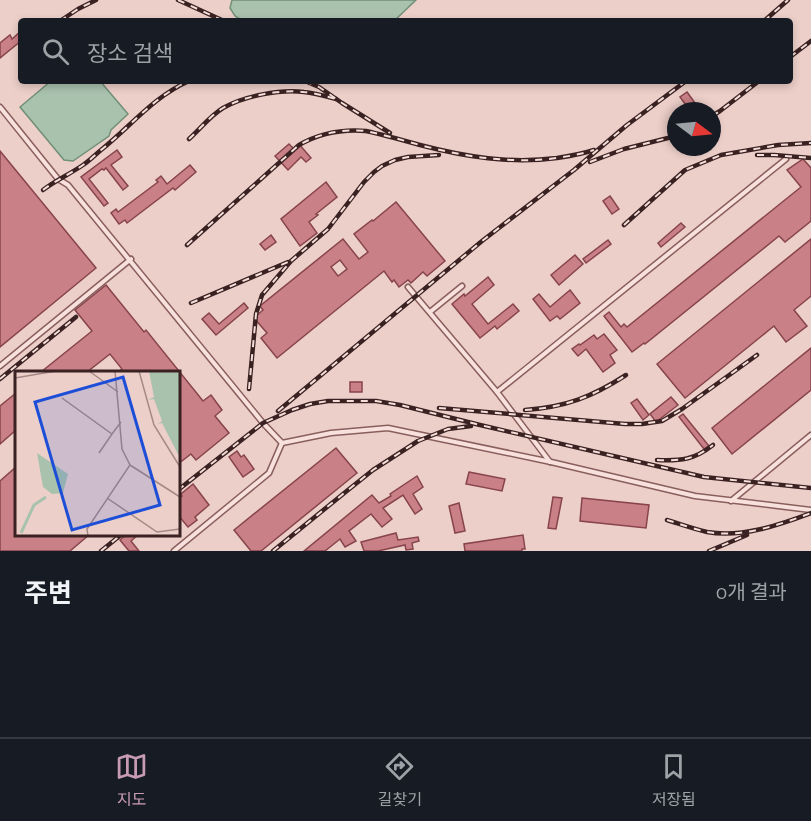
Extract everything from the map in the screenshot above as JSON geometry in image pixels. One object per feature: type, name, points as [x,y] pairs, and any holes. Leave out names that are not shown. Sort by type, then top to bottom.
[{"type":"lane","points":[[0,107],[58,179],[68,185],[131,259],[263,423],[282,443]]},
{"type":"lane","points":[[496,392],[786,159]]},
{"type":"lane","points":[[0,366],[131,259]]},
{"type":"lane","points":[[430,312],[462,286]]},
{"type":"lane","points":[[408,287],[496,392],[550,462]]},
{"type":"lane","points":[[282,443],[331,433],[388,428],[550,462],[695,496],[811,510]]},
{"type":"lane","points":[[730,501],[811,435]]},
{"type":"lane","points":[[174,551],[269,473],[282,443]]},
{"type":"shaded area","points":[[232,0],[416,0],[397,18],[238,18],[230,8]]},
{"type":"shaded area","points":[[47,84],[103,84],[128,114],[111,130],[109,136],[73,161],[64,160],[20,107]]},
{"type":"building","points":[[18,34],[18,43],[0,58],[0,43],[10,35],[12,39]]},
{"type":"building","points":[[687,92],[694,102],[684,102],[680,97]]},
{"type":"building","points":[[289,144],[294,149],[299,144],[311,158],[306,162],[301,157],[288,170],[275,156]]},
{"type":"building","points":[[117,150],[122,157],[111,165],[128,186],[123,190],[106,168],[89,179],[108,203],[104,206],[81,177]]},
{"type":"building","points":[[0,151],[96,268],[0,347]]},
{"type":"building","points":[[803,159],[811,168],[811,221],[785,242],[779,236],[632,352],[604,316],[609,312],[621,327],[624,324],[627,327],[801,187],[787,170]]},
{"type":"building","points":[[190,165],[196,172],[175,190],[173,188],[127,223],[125,220],[119,224],[111,213],[116,209],[118,212],[158,182],[156,180],[161,176],[167,184]]},
{"type":"building","points":[[326,182],[337,197],[309,222],[317,233],[300,246],[281,219]]},
{"type":"building","points":[[610,196],[619,209],[612,214],[603,201]]},
{"type":"building","points":[[396,202],[445,261],[427,276],[423,272],[411,283],[408,280],[399,287],[384,271],[277,358],[261,338],[267,333],[254,318],[263,310],[260,306],[343,239],[359,259],[368,252],[354,234]],"holes":[[[340,260],[347,269],[338,276],[331,267]]]},
{"type":"building","points":[[681,223],[685,227],[661,247],[658,243]]},
{"type":"building","points":[[271,235],[276,242],[265,250],[260,244]]},
{"type":"building","points":[[811,239],[811,296],[794,310],[807,326],[786,342],[774,326],[685,398],[657,364]]},
{"type":"building","points":[[608,240],[611,244],[586,263],[583,259]]},
{"type":"building","points":[[575,255],[583,264],[559,285],[551,275]]},
{"type":"building","points":[[488,277],[494,285],[472,304],[488,324],[513,304],[519,311],[497,329],[495,326],[480,338],[452,304]]},
{"type":"building","points":[[106,285],[179,371],[119,371],[122,369],[110,354],[88,371],[42,371],[92,331],[75,310]]},
{"type":"building","points":[[570,290],[580,303],[560,319],[557,316],[550,321],[533,299],[539,294],[550,307]]},
{"type":"building","points":[[244,303],[248,308],[216,335],[202,319],[209,313],[219,324]]},
{"type":"building","points":[[604,334],[617,350],[610,355],[615,363],[603,372],[586,349],[578,356],[572,349],[594,335],[597,339]]},
{"type":"building","points":[[811,348],[811,390],[732,454],[712,428]]},
{"type":"building","points":[[180,372],[203,401],[211,395],[222,410],[215,416],[229,433],[196,460],[191,454],[180,462]]},
{"type":"building","points":[[350,382],[362,382],[362,392],[350,392]]},
{"type":"building","points":[[15,394],[15,431],[0,444],[0,406]]},
{"type":"building","points":[[671,397],[678,405],[656,422],[650,414]]},
{"type":"building","points":[[637,399],[649,415],[643,420],[631,403]]},
{"type":"building","points":[[683,414],[709,446],[704,449],[679,417]]},
{"type":"building","points":[[336,448],[357,473],[261,551],[251,551],[234,530]]},
{"type":"building","points":[[237,451],[241,457],[244,455],[254,469],[243,477],[229,457]]},
{"type":"building","points":[[15,468],[15,536],[88,536],[70,551],[0,551],[0,481]]},
{"type":"building","points":[[469,472],[505,479],[502,491],[466,484]]},
{"type":"building","points":[[417,476],[423,487],[413,494],[422,509],[415,514],[403,495],[383,508],[392,519],[382,527],[371,514],[349,531],[356,541],[345,547],[340,539],[325,551],[304,551],[372,495],[379,503]]},
{"type":"building","points":[[193,484],[209,505],[195,517],[197,520],[188,527],[180,517],[181,494]]},
{"type":"building","points":[[553,497],[562,498],[556,529],[548,528]]},
{"type":"building","points":[[582,498],[649,505],[646,528],[580,521]]},
{"type":"building","points":[[459,503],[465,531],[455,533],[449,506]]},
{"type":"building","points":[[396,533],[398,540],[418,537],[419,541],[412,543],[413,549],[406,550],[405,545],[378,551],[364,551],[361,542]]},
{"type":"building","points":[[523,535],[525,549],[522,551],[465,551],[464,544]]},
{"type":"building","points":[[125,536],[137,536],[131,541],[139,551],[129,551],[120,540]]},
{"type":"railway","points":[[64,18],[96,0]]},
{"type":"railway","points":[[178,0],[217,18]]},
{"type":"railway","points":[[767,18],[788,0]]},
{"type":"railway","points":[[793,55],[811,41]]},
{"type":"railway","points":[[43,190],[85,163],[164,95],[183,84]]},
{"type":"railway","points":[[312,84],[390,133]]},
{"type":"railway","points":[[278,411],[482,241],[682,84]]},
{"type":"railway","points":[[721,110],[755,84]]},
{"type":"railway","points":[[189,139],[223,108],[252,97],[294,91],[336,99]]},
{"type":"railway","points":[[187,245],[299,145],[315,137],[331,133],[366,131],[454,153],[505,160],[540,160],[594,150]]},
{"type":"railway","points":[[590,162],[624,149],[667,138]]},
{"type":"railway","points":[[624,225],[685,170],[721,155],[778,145],[811,143]]},
{"type":"railway","points":[[249,389],[256,314],[262,295],[291,261],[328,229],[374,172],[395,160],[439,155]]},
{"type":"railway","points":[[757,155],[811,158]]},
{"type":"railway","points":[[191,303],[288,262]]},
{"type":"railway","points":[[0,379],[76,317]]},
{"type":"railway","points":[[439,408],[625,424],[662,421],[757,355]]},
{"type":"railway","points":[[525,410],[578,400],[626,375]]},
{"type":"railway","points":[[180,488],[263,423],[292,410],[328,401],[376,401],[400,405],[704,477],[811,488]]},
{"type":"railway","points":[[273,551],[373,470],[418,441],[448,429],[471,426]]},
{"type":"railway","points":[[657,460],[687,458],[700,454],[713,445]]},
{"type":"railway","points":[[667,520],[707,532],[734,533],[773,526],[811,513]]},
{"type":"railway","points":[[709,551],[747,535]]},
{"type":"railway","points":[[101,551],[120,536]]}]
